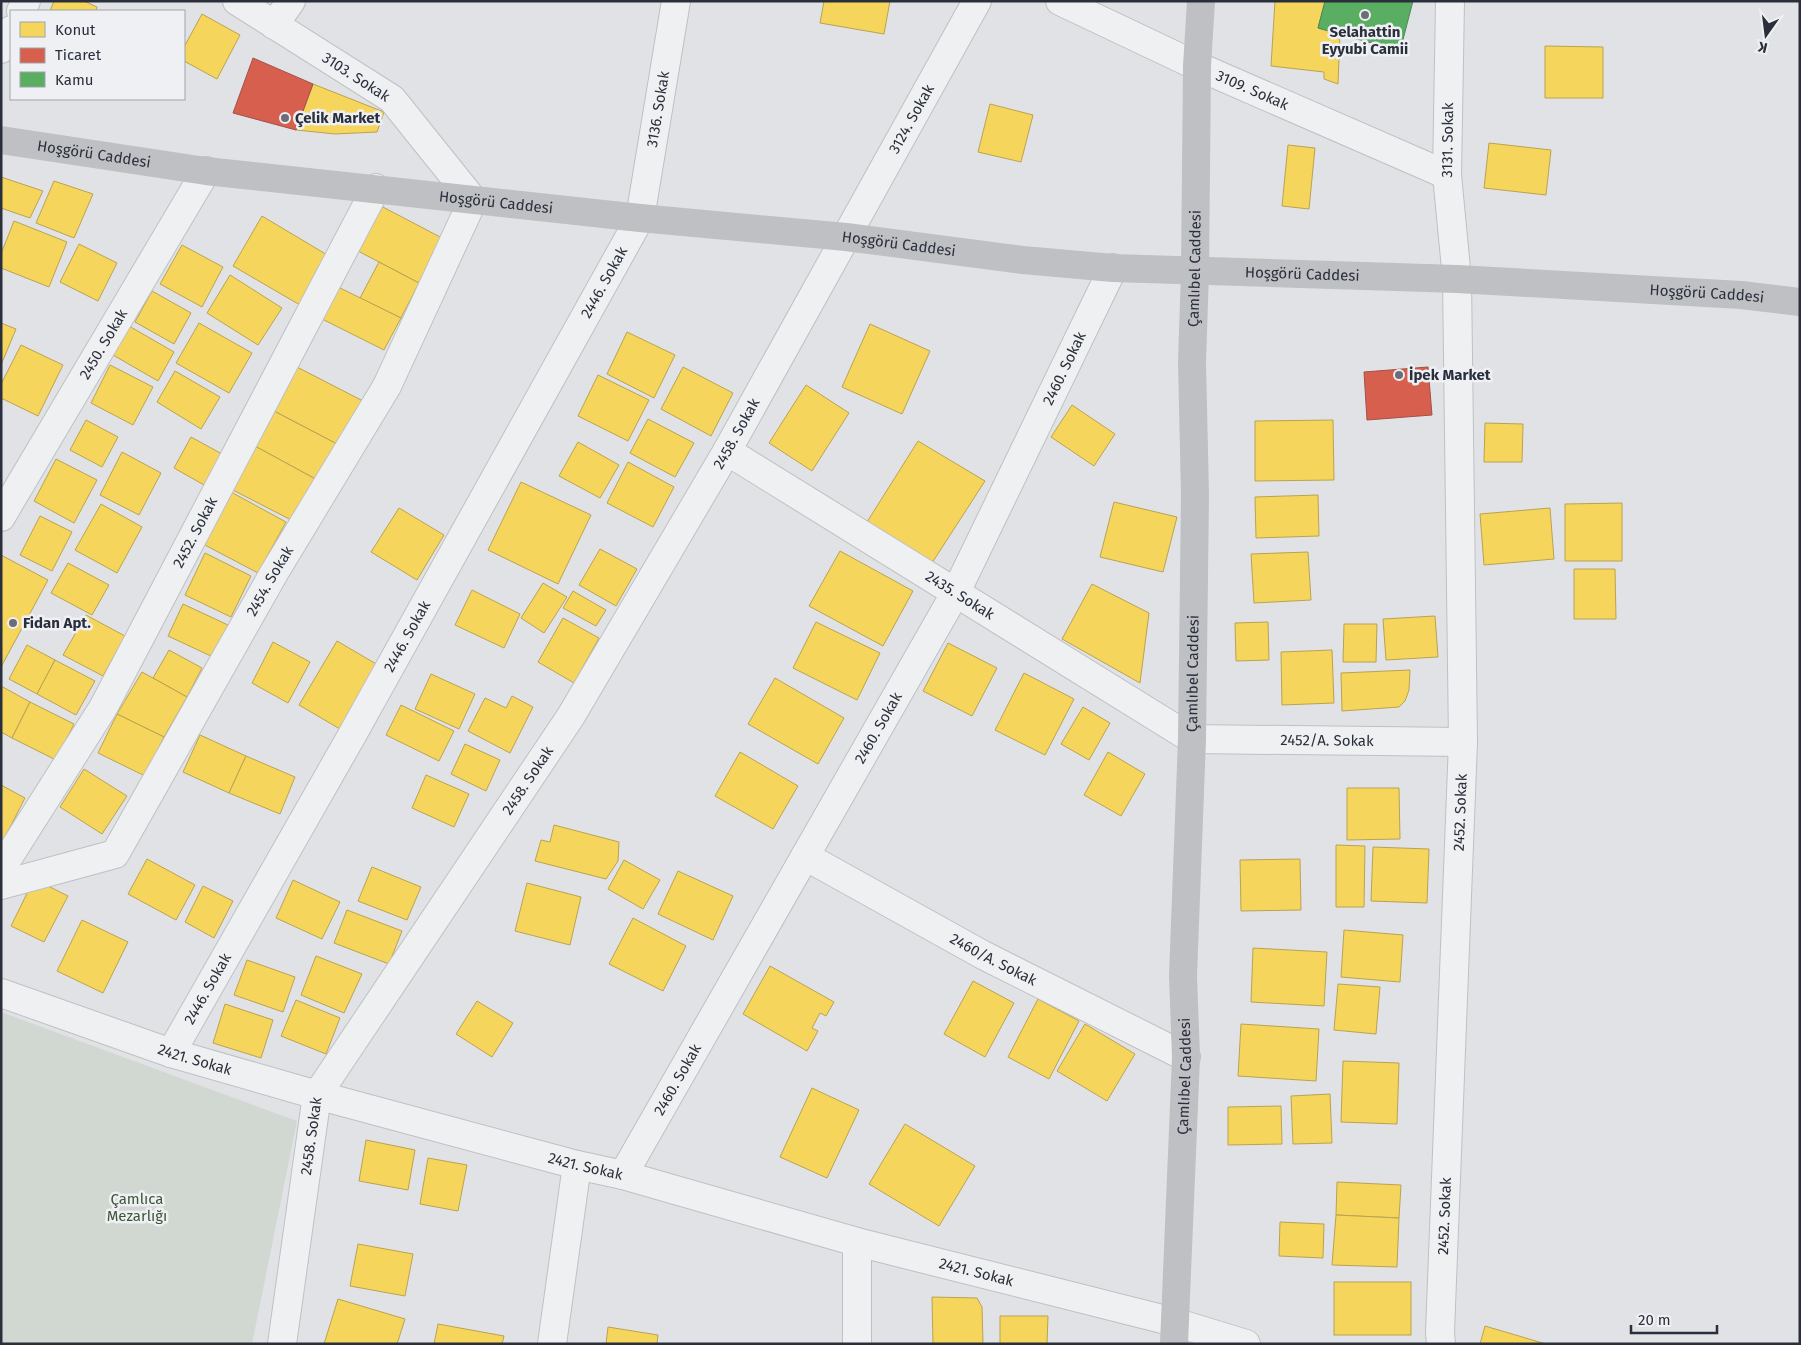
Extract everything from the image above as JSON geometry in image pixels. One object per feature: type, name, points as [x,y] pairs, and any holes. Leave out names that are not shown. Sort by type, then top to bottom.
[{"type":"street","name":"3103. Sokak","points":[[237,1],[392,99],[473,200]]},
{"type":"street","points":[[274,25],[291,1]]},
{"type":"street","name":"3136. Sokak","points":[[640,218],[676,1]]},
{"type":"street","name":"3124. Sokak","points":[[846,237],[976,1]]},
{"type":"street","name":"3109. Sokak","points":[[1060,1],[1197,66],[1447,175]]},
{"type":"street","name":"Çamlıbel Caddesi","points":[[1174,1333],[1186,1057],[1183,976],[1192,739],[1195,495],[1192,362],[1197,66],[1201,1]]},
{"type":"street","name":"3131. Sokak","points":[[1450,1],[1447,175],[1458,279]]},
{"type":"street","points":[[1,49],[10,32]]},
{"type":"street","name":"Hoşgörü Caddesi","points":[[1,140],[206,171],[640,218],[846,237],[1023,260],[1113,268],[1195,272],[1458,279],[1742,295],[1800,302]]},
{"type":"street","name":"2450. Sokak","points":[[1,517],[206,171]]},
{"type":"street","name":"2452. Sokak","points":[[1,869],[103,708],[376,188]]},
{"type":"street","name":"2454. Sokak","points":[[1,885],[115,854],[274,573],[387,386],[473,200]]},
{"type":"street","name":"2446. Sokak","points":[[171,1053],[360,720],[640,218]]},
{"type":"street","name":"2458. Sokak","points":[[282,1344],[317,1095],[572,716],[727,452],[846,237]]},
{"type":"street","name":"2460. Sokak","points":[[622,1175],[956,592],[1113,268]]},
{"type":"street","name":"2452. Sokak","points":[[1440,1344],[1463,742],[1458,279]]},
{"type":"street","name":"2435. Sokak","points":[[727,452],[1192,739]]},
{"type":"street","name":"2452/A. Sokak","points":[[1192,739],[1463,742]]},
{"type":"street","name":"2460/A. Sokak","points":[[805,856],[984,955],[1186,1057]]},
{"type":"street","name":"2421. Sokak","points":[[1,993],[171,1053],[317,1095],[577,1166],[622,1175],[1174,1333],[1246,1344]]},
{"type":"street","points":[[552,1344],[577,1166]]},
{"type":"street","points":[[857,1242],[857,1344]]},
{"type":"green space","name":"Çamlıca Mezarlığı","points":[[1,1012],[297,1121],[252,1344],[1,1344]]},
{"type":"building: Konut","points":[[54,1],[84,1],[97,7],[96,10],[50,10]]},
{"type":"building: Konut","points":[[824,1],[890,1],[884,34],[820,23]]},
{"type":"building: Konut","points":[[1275,1],[1325,1],[1318,28],[1340,34],[1338,84],[1324,79],[1324,72],[1271,66]]},
{"type":"building: Konut","points":[[202,14],[240,35],[217,79],[185,62],[185,45]]},
{"type":"building: Konut","points":[[1545,46],[1603,47],[1603,98],[1545,98]]},
{"type":"building: Konut","points":[[313,84],[384,112],[377,132],[335,134],[296,130]]},
{"type":"building: Konut","points":[[990,104],[1033,115],[1021,162],[978,152]]},
{"type":"building: Konut","points":[[1489,143],[1551,150],[1546,195],[1484,188]]},
{"type":"building: Konut","points":[[1288,145],[1315,148],[1309,209],[1282,206]]},
{"type":"building: Konut","points":[[1,177],[43,191],[30,218],[1,208]]},
{"type":"building: Konut","points":[[54,181],[93,194],[74,238],[36,223]]},
{"type":"building: Konut","points":[[381,206],[442,238],[419,283],[358,251]]},
{"type":"building: Konut","points":[[262,216],[329,256],[300,305],[233,266]]},
{"type":"building: Konut","points":[[14,221],[67,242],[49,287],[1,268],[1,254]]},
{"type":"building: Konut","points":[[79,244],[117,263],[98,301],[60,282]]},
{"type":"building: Konut","points":[[182,245],[223,267],[202,307],[160,284]]},
{"type":"building: Konut","points":[[379,262],[419,283],[401,318],[360,298]]},
{"type":"building: Konut","points":[[230,275],[282,308],[258,345],[207,313]]},
{"type":"building: Konut","points":[[332,284],[401,318],[384,350],[316,316]]},
{"type":"building: Konut","points":[[152,291],[191,313],[174,344],[135,322]]},
{"type":"building: Konut","points":[[1,323],[16,329],[1,365]]},
{"type":"building: Konut","points":[[199,323],[252,353],[229,393],[176,363]]},
{"type":"building: Konut","points":[[870,324],[930,351],[902,414],[842,387]]},
{"type":"building: Konut","points":[[129,326],[174,352],[158,381],[113,355]]},
{"type":"building: Konut","points":[[627,332],[675,355],[654,398],[607,374]]},
{"type":"building: Konut","points":[[21,345],[63,365],[38,416],[1,398],[1,384]]},
{"type":"building: Konut","points":[[110,365],[153,387],[133,425],[91,403]]},
{"type":"building: Konut","points":[[295,366],[363,401],[339,445],[272,410]]},
{"type":"building: Konut","points":[[683,367],[733,393],[711,436],[661,409]]},
{"type":"building: Konut","points":[[175,371],[220,397],[201,429],[157,402]]},
{"type":"building: Konut","points":[[598,375],[649,400],[628,441],[578,416]]},
{"type":"building: Konut","points":[[806,385],[849,413],[812,471],[769,443]]},
{"type":"building: Konut","points":[[1072,405],[1115,434],[1094,466],[1051,437]]},
{"type":"building: Konut","points":[[272,410],[339,445],[321,482],[253,445]]},
{"type":"building: Konut","points":[[648,419],[694,443],[675,477],[630,453]]},
{"type":"building: Konut","points":[[86,420],[118,437],[102,467],[70,450]]},
{"type":"building: Konut","points":[[1333,420],[1334,480],[1255,481],[1255,421]]},
{"type":"building: Konut","points":[[1485,423],[1523,424],[1522,462],[1484,462]]},
{"type":"building: Konut","points":[[191,437],[222,454],[204,485],[174,468]]},
{"type":"building: Konut","points":[[918,441],[985,481],[932,563],[867,522]]},
{"type":"building: Konut","points":[[578,442],[619,465],[600,498],[559,476]]},
{"type":"building: Konut","points":[[253,445],[321,482],[299,524],[229,488]]},
{"type":"building: Konut","points":[[122,452],[161,473],[139,515],[100,495]]},
{"type":"building: Konut","points":[[56,459],[97,480],[74,523],[34,501]]},
{"type":"building: Konut","points":[[628,462],[674,487],[653,527],[607,503]]},
{"type":"building: Konut","points":[[521,482],[591,515],[558,584],[488,550]]},
{"type":"building: Konut","points":[[231,492],[286,522],[258,573],[203,544]]},
{"type":"building: Konut","points":[[1318,495],[1319,536],[1256,538],[1255,497]]},
{"type":"building: Konut","points":[[1114,502],[1177,517],[1163,572],[1100,557]]},
{"type":"building: Konut","points":[[1622,503],[1622,561],[1565,561],[1565,504]]},
{"type":"building: Konut","points":[[101,504],[142,527],[117,573],[75,550]]},
{"type":"building: Konut","points":[[399,508],[444,535],[417,580],[371,552]]},
{"type":"building: Konut","points":[[1550,508],[1554,559],[1484,565],[1480,514]]},
{"type":"building: Konut","points":[[40,516],[72,532],[52,571],[20,555]]},
{"type":"building: Konut","points":[[600,549],[637,569],[616,606],[579,585]]},
{"type":"building: Konut","points":[[840,551],[913,591],[883,646],[809,606]]},
{"type":"building: Konut","points":[[1308,552],[1311,600],[1254,603],[1251,554]]},
{"type":"building: Konut","points":[[205,553],[251,576],[231,617],[185,595]]},
{"type":"building: Konut","name":"Fidan Apt.","points":[[1,555],[48,580],[1,667]]},
{"type":"building: Konut","points":[[68,563],[109,585],[92,615],[51,593]]},
{"type":"building: Konut","points":[[1574,569],[1615,569],[1616,619],[1574,619]]},
{"type":"building: Konut","points":[[543,583],[567,597],[544,633],[521,618]]},
{"type":"building: Konut","points":[[1092,584],[1149,613],[1140,683],[1062,639]]},
{"type":"building: Konut","points":[[472,590],[520,614],[504,648],[455,625]]},
{"type":"building: Konut","points":[[573,591],[606,610],[596,626],[563,608]]},
{"type":"building: Konut","points":[[183,604],[228,625],[213,657],[168,636]]},
{"type":"building: Konut","points":[[86,615],[125,636],[103,676],[63,655]]},
{"type":"building: Konut","points":[[1435,616],[1438,657],[1386,660],[1383,619]]},
{"type":"building: Konut","points":[[563,618],[599,638],[574,683],[538,662]]},
{"type":"building: Konut","points":[[816,622],[880,653],[857,700],[793,668]]},
{"type":"building: Konut","points":[[1268,622],[1269,660],[1236,661],[1235,623]]},
{"type":"building: Konut","points":[[1344,624],[1377,624],[1376,662],[1343,662]]},
{"type":"building: Konut","points":[[337,641],[378,665],[340,729],[299,705]]},
{"type":"building: Konut","points":[[273,642],[310,662],[288,703],[252,683]]},
{"type":"building: Konut","points":[[948,643],[997,668],[972,716],[923,691]]},
{"type":"building: Konut","points":[[27,645],[55,660],[37,694],[9,679]]},
{"type":"building: Konut","points":[[169,650],[202,668],[187,697],[153,678]]},
{"type":"building: Konut","points":[[1332,650],[1334,703],[1282,705],[1281,652]]},
{"type":"building: Konut","points":[[55,660],[95,681],[76,715],[37,694]]},
{"type":"building: Konut","points":[[1410,670],[1409,690],[1405,701],[1399,707],[1342,711],[1341,673]]},
{"type":"building: Konut","points":[[142,672],[187,697],[164,737],[117,714]]},
{"type":"building: Konut","points":[[1024,673],[1074,699],[1045,755],[995,730]]},
{"type":"building: Konut","points":[[431,674],[475,694],[459,729],[415,709]]},
{"type":"building: Konut","points":[[775,678],[844,718],[818,764],[748,724]]},
{"type":"building: Konut","points":[[1,686],[30,702],[12,738],[1,732]]},
{"type":"building: Konut","points":[[512,696],[533,707],[510,753],[468,731],[485,698],[506,708]]},
{"type":"building: Konut","points":[[30,702],[74,724],[56,760],[12,738]]},
{"type":"building: Konut","points":[[401,705],[454,731],[439,761],[386,735]]},
{"type":"building: Konut","points":[[1083,707],[1110,723],[1089,760],[1061,744]]},
{"type":"building: Konut","points":[[117,714],[164,737],[145,776],[98,753]]},
{"type":"building: Konut","points":[[200,735],[246,756],[229,793],[183,772]]},
{"type":"building: Konut","points":[[465,744],[500,760],[486,791],[451,774]]},
{"type":"building: Konut","points":[[740,752],[798,786],[773,829],[715,796]]},
{"type":"building: Konut","points":[[1108,752],[1145,774],[1121,816],[1084,795]]},
{"type":"building: Konut","points":[[246,756],[295,777],[280,814],[229,793]]},
{"type":"building: Konut","points":[[84,769],[127,796],[102,834],[60,807]]},
{"type":"building: Konut","points":[[426,775],[469,794],[454,827],[412,808]]},
{"type":"building: Konut","points":[[1,785],[25,798],[1,845]]},
{"type":"building: Konut","points":[[1347,788],[1399,788],[1400,839],[1347,840]]},
{"type":"building: Konut","points":[[554,825],[619,842],[618,861],[606,879],[535,861],[541,840],[550,842]]},
{"type":"building: Konut","points":[[1336,845],[1365,846],[1364,907],[1336,907]]},
{"type":"building: Konut","points":[[1373,847],[1429,849],[1427,903],[1371,901]]},
{"type":"building: Konut","points":[[147,859],[195,885],[176,920],[128,894]]},
{"type":"building: Konut","points":[[1300,859],[1301,910],[1241,911],[1240,860]]},
{"type":"building: Konut","points":[[624,860],[660,880],[643,909],[608,889]]},
{"type":"building: Konut","points":[[372,867],[421,887],[407,920],[358,901]]},
{"type":"building: Konut","points":[[678,871],[733,896],[713,940],[658,914]]},
{"type":"building: Konut","points":[[34,879],[68,896],[44,942],[11,926]]},
{"type":"building: Konut","points":[[293,880],[340,902],[322,939],[276,918]]},
{"type":"building: Konut","points":[[527,883],[581,897],[570,945],[515,931]]},
{"type":"building: Konut","points":[[203,886],[233,901],[214,938],[185,922]]},
{"type":"building: Konut","points":[[347,910],[402,931],[389,964],[334,943]]},
{"type":"building: Konut","points":[[633,918],[686,946],[663,991],[609,964]]},
{"type":"building: Konut","points":[[82,920],[128,942],[103,993],[57,971]]},
{"type":"building: Konut","points":[[1344,930],[1403,935],[1400,982],[1341,977]]},
{"type":"building: Konut","points":[[1253,948],[1327,952],[1324,1006],[1251,1002]]},
{"type":"building: Konut","points":[[316,956],[362,974],[344,1013],[301,995]]},
{"type":"building: Konut","points":[[247,960],[295,977],[283,1012],[234,995]]},
{"type":"building: Konut","points":[[770,966],[834,1002],[826,1016],[820,1013],[812,1028],[818,1031],[807,1051],[743,1014]]},
{"type":"building: Konut","points":[[973,981],[1014,1003],[985,1057],[944,1034]]},
{"type":"building: Konut","points":[[1338,984],[1380,987],[1376,1034],[1334,1030]]},
{"type":"building: Konut","points":[[1038,999],[1079,1021],[1049,1079],[1008,1057]]},
{"type":"building: Konut","points":[[296,1000],[340,1018],[326,1054],[281,1036]]},
{"type":"building: Konut","points":[[477,1001],[513,1023],[492,1057],[456,1034]]},
{"type":"building: Konut","points":[[225,1004],[273,1020],[261,1058],[213,1043]]},
{"type":"building: Konut","points":[[1085,1024],[1135,1054],[1107,1101],[1057,1071]]},
{"type":"building: Konut","points":[[1241,1024],[1319,1029],[1316,1081],[1238,1076]]},
{"type":"building: Konut","points":[[1343,1061],[1399,1063],[1397,1124],[1341,1122]]},
{"type":"building: Konut","points":[[812,1088],[859,1110],[827,1178],[780,1157]]},
{"type":"building: Konut","points":[[1330,1094],[1332,1143],[1293,1144],[1291,1096]]},
{"type":"building: Konut","points":[[1281,1106],[1282,1144],[1228,1145],[1228,1107]]},
{"type":"building: Konut","points":[[905,1124],[975,1166],[939,1226],[869,1184]]},
{"type":"building: Konut","points":[[366,1140],[415,1150],[408,1190],[359,1181]]},
{"type":"building: Konut","points":[[428,1158],[467,1165],[458,1211],[420,1204]]},
{"type":"building: Konut","points":[[1337,1182],[1401,1185],[1399,1218],[1336,1215]]},
{"type":"building: Konut","points":[[1336,1215],[1399,1218],[1397,1267],[1332,1265]]},
{"type":"building: Konut","points":[[1280,1222],[1324,1224],[1323,1258],[1279,1256]]},
{"type":"building: Konut","points":[[358,1244],[413,1254],[405,1296],[350,1286]]},
{"type":"building: Konut","points":[[1334,1282],[1411,1282],[1411,1335],[1334,1335]]},
{"type":"building: Konut","points":[[932,1297],[977,1298],[982,1307],[983,1344],[933,1344]]},
{"type":"building: Konut","points":[[338,1299],[405,1319],[397,1344],[324,1344]]},
{"type":"building: Konut","points":[[1000,1316],[1048,1316],[1047,1344],[1000,1344]]},
{"type":"building: Konut","points":[[438,1324],[504,1336],[502,1344],[434,1344]]},
{"type":"building: Konut","points":[[1485,1326],[1546,1344],[1480,1344]]},
{"type":"building: Konut","points":[[608,1327],[658,1335],[657,1344],[606,1344]]},
{"type":"building: Ticaret","points":[[253,58],[313,84],[296,130],[233,113]]},
{"type":"building: Ticaret","points":[[1428,367],[1432,415],[1367,420],[1364,372]]},
{"type":"building: Kamu","name":"Selahattin Eyyubi Camii","points":[[1325,1],[1413,1],[1400,51],[1318,28]]},
{"type":"place","name":"Selahattin Eyyubi Camii","points":[[1365,15]]},
{"type":"place","name":"Çelik Market","points":[[285,118]]},
{"type":"place","name":"İpek Market","points":[[1399,375]]},
{"type":"place","name":"Fidan Apt.","points":[[13,623]]}]
